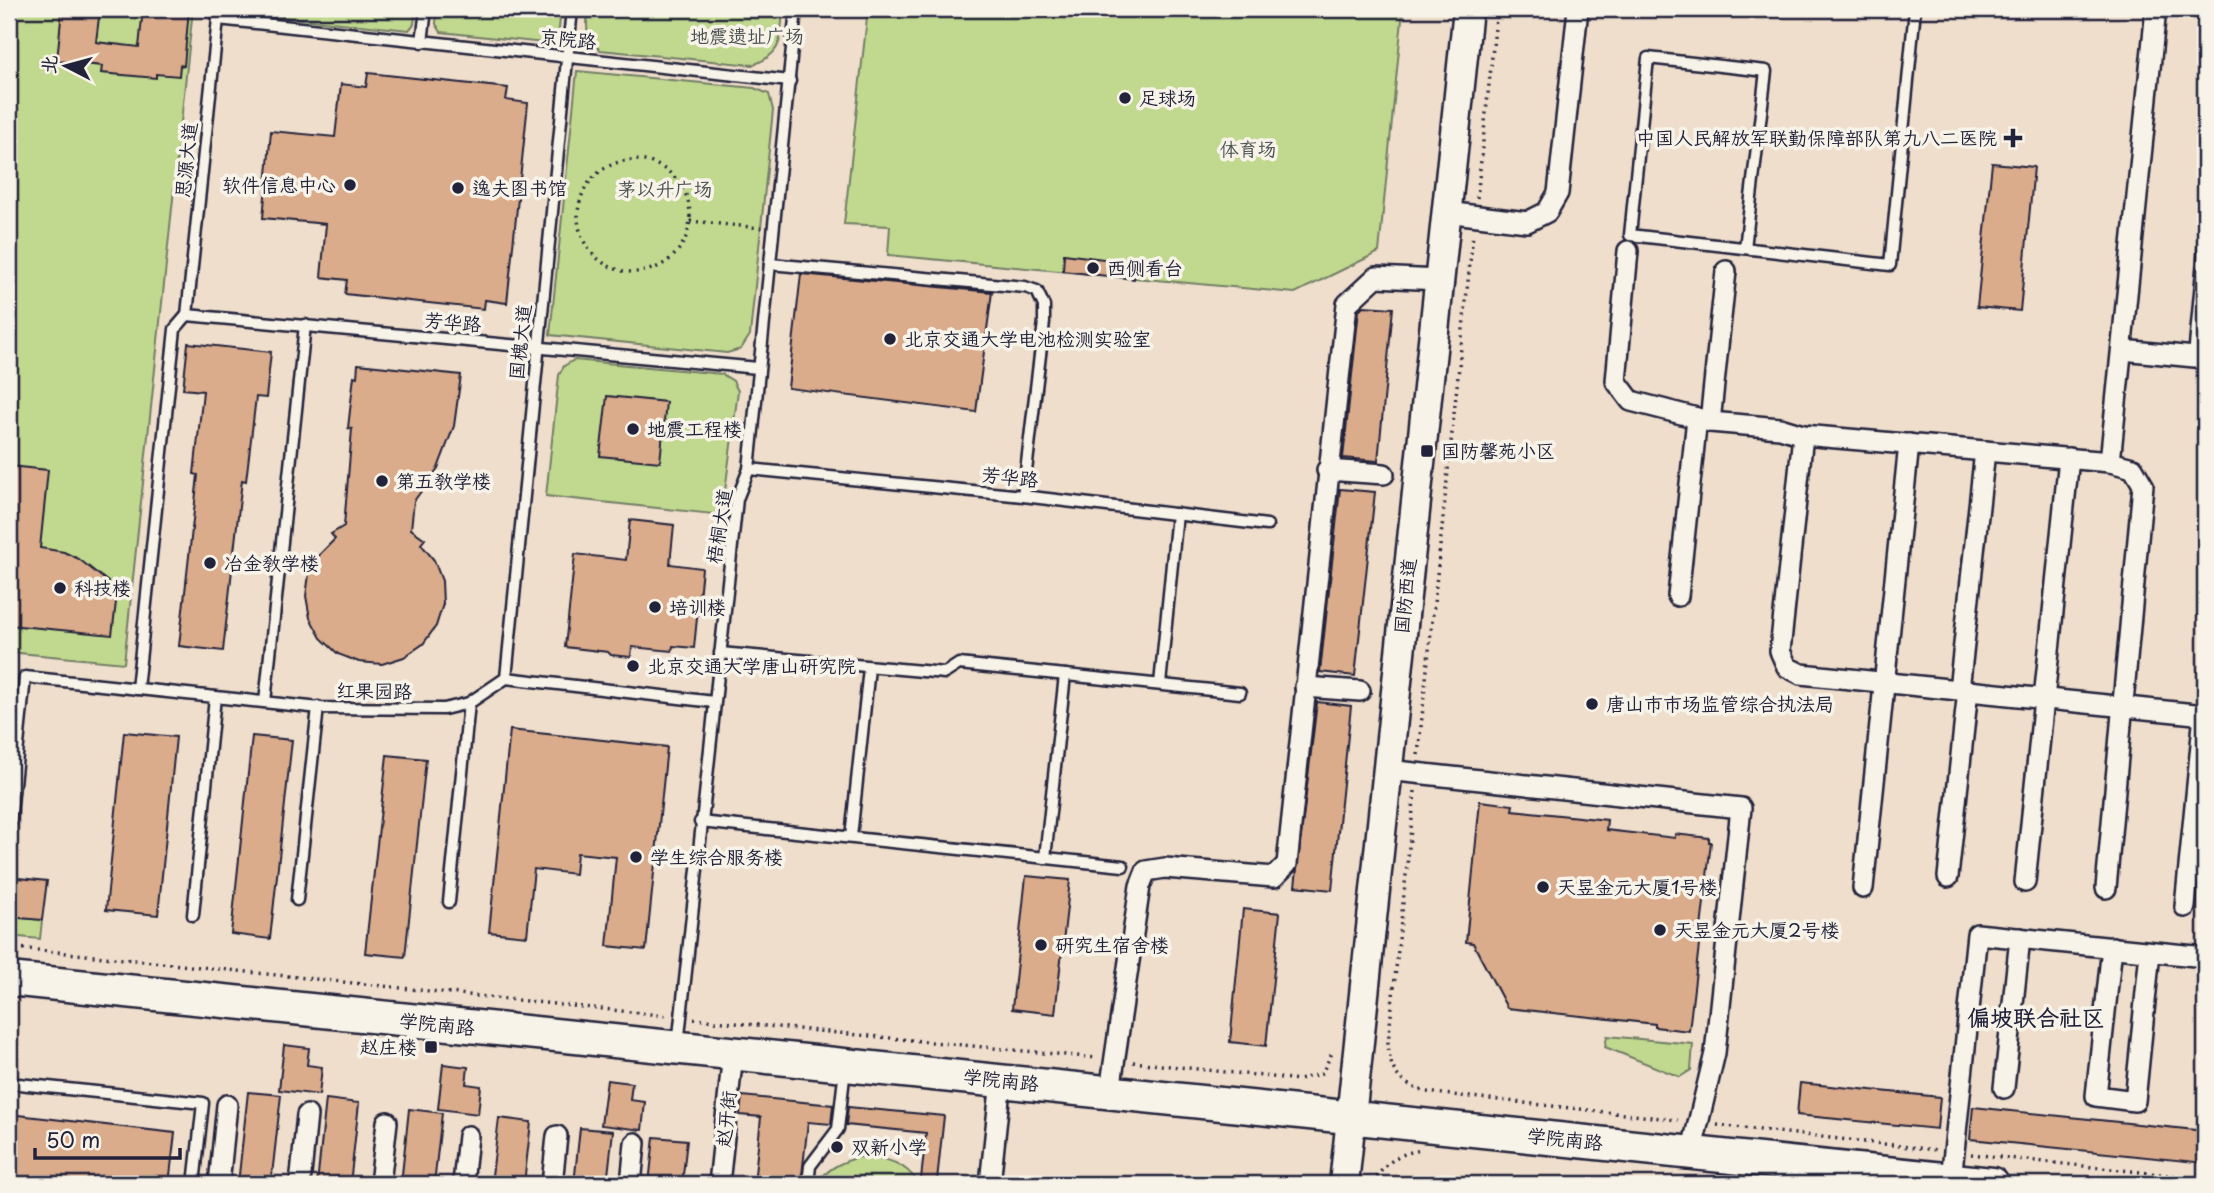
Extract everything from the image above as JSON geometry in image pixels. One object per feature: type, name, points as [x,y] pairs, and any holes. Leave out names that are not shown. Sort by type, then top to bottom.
[{"type":"main road","name":"学院南路","points":[[9,979],[1352,1116],[1691,1153],[1876,1178],[1969,1176]]},
{"type":"street","name":"国防西道","points":[[1344,1184],[1468,9]]},
{"type":"street","points":[[1447,212],[1527,222],[1547,212],[1558,193],[1578,9]]},
{"type":"street","points":[[2110,462],[2157,9]]},
{"type":"street","points":[[1628,251],[1616,381],[1631,401],[1704,420],[1780,428],[1803,435],[2110,462],[2133,468],[2143,485],[2106,888]]},
{"type":"street","points":[[1678,596],[1726,271]]},
{"type":"street","points":[[1110,1091],[1140,887],[1146,872],[1165,868],[1275,877],[1287,864],[1327,470],[1347,304],[1376,277],[1439,279]]},
{"type":"street","points":[[2122,350],[2199,358]]},
{"type":"street","points":[[1803,435],[1780,651],[1787,667],[1801,674],[2204,715],[2185,907]]},
{"type":"street","points":[[1863,888],[1909,444]]},
{"type":"street","points":[[1948,877],[1985,451]]},
{"type":"street","points":[[2025,882],[2069,458]]},
{"type":"street","points":[[1327,470],[1384,474]]},
{"type":"street","points":[[1305,687],[1360,691]]},
{"type":"street","points":[[1387,770],[1741,808],[1715,1053],[1691,1153]]},
{"type":"street","points":[[1969,1176],[1977,934],[2205,957]]},
{"type":"street","points":[[2004,1088],[2020,938]]},
{"type":"street","points":[[2112,947],[2096,1096],[2135,1101],[2150,951]]},
{"type":"street","name":"赵开街","points":[[719,1184],[733,1053]]},
{"type":"street","points":[[990,1184],[1001,1080]]},
{"type":"street","points":[[219,1184],[227,1105]]},
{"type":"street","points":[[300,1184],[307,1115]]},
{"type":"street","points":[[380,1184],[387,1122]]},
{"type":"street","points":[[463,1184],[468,1136]]},
{"type":"street","points":[[552,1184],[557,1136]]},
{"type":"street","points":[[631,1184],[635,1143]]},
{"type":"lane","points":[[422,42],[426,9]]},
{"type":"lane","name":"国槐大道","points":[[506,678],[572,9]]},
{"type":"lane","name":"梧桐大道","points":[[677,1049],[737,499],[748,470],[796,9]]},
{"type":"lane","points":[[1745,248],[1766,71],[1648,58],[1630,235],[1890,265],[1915,9]]},
{"type":"lane","name":"京院路","points":[[218,14],[422,42],[790,80]]},
{"type":"lane","name":"思源大道","points":[[137,689],[175,329],[187,315],[218,14]]},
{"type":"lane","points":[[2199,358],[2205,238]]},
{"type":"lane","points":[[770,264],[1026,287],[1037,291],[1044,306],[1044,322],[1023,496]]},
{"type":"lane","name":"芳华路","points":[[187,315],[758,368]]},
{"type":"lane","points":[[265,702],[305,326]]},
{"type":"lane","name":"芳华路","points":[[748,470],[1023,496],[1267,525]]},
{"type":"lane","points":[[1160,684],[1177,514]]},
{"type":"lane","points":[[720,653],[945,673],[959,664],[1240,693]]},
{"type":"lane","points":[[851,838],[869,668]]},
{"type":"lane","points":[[1045,858],[1065,675]]},
{"type":"lane","name":"红果园路","points":[[9,833],[25,677],[318,708],[444,709],[469,703],[506,678]]},
{"type":"lane","points":[[506,678],[714,702]]},
{"type":"lane","points":[[192,915],[215,697]]},
{"type":"lane","points":[[449,902],[469,703]]},
{"type":"lane","points":[[297,900],[318,708]]},
{"type":"lane","points":[[701,822],[1123,866]]},
{"type":"lane","points":[[808,1184],[810,1166],[838,1129],[845,1065]]},
{"type":"lane","points":[[9,1083],[203,1103],[194,1184]]},
{"type":"path","points":[[1497,9],[1388,1044],[1390,1063],[1399,1078],[1410,1087],[1426,1092],[1698,1122],[1969,1176],[2205,1179]]},
{"type":"path","points":[[639,160],[656,164],[671,173],[682,187],[689,203],[690,221],[685,238],[676,253],[662,264],[646,271],[628,272],[609,267],[594,256],[583,239],[578,220],[579,201],[588,183],[602,170],[619,161],[639,160]]},
{"type":"path","points":[[690,221],[774,230]]},
{"type":"path","points":[[9,947],[1300,1080],[1322,1073],[1331,1059],[1335,1044]]},
{"type":"path","points":[[1374,1184],[1377,1175],[1390,1161]]},
{"type":"green space","points":[[9,9],[193,9],[124,663],[9,652]]},
{"type":"green space","points":[[249,9],[416,9],[414,24],[409,30],[253,14]]},
{"type":"green space","points":[[437,9],[561,9],[558,38],[553,44],[441,32],[436,24]]},
{"type":"green space","name":"地震遗址广场","points":[[588,9],[783,9],[780,37],[775,50],[770,56],[752,65],[600,50],[588,32]]},
{"type":"green space","name":"体育场","points":[[868,9],[1403,9],[1379,252],[1295,293],[888,255],[890,226],[844,224]]},
{"type":"green space","name":"茅以升广场","points":[[577,71],[754,88],[769,94],[773,110],[750,335],[741,349],[727,353],[550,335]]},
{"type":"green space","points":[[574,360],[722,374],[733,381],[738,391],[722,515],[546,496],[559,375],[564,366]]},
{"type":"green space","points":[[9,917],[42,920],[40,939],[9,936]]},
{"type":"green space","points":[[1607,1036],[1693,1044],[1691,1070],[1680,1077],[1605,1047]]},
{"type":"green space","points":[[864,1156],[902,1166],[919,1184],[816,1184],[837,1166]]},
{"type":"building","points":[[62,9],[100,9],[96,42],[139,47],[143,9],[189,9],[184,66],[180,65],[179,76],[156,74],[156,78],[101,73],[102,66],[57,61]]},
{"type":"building","name":"逸夫图书馆","points":[[368,73],[508,88],[506,100],[528,103],[507,303],[485,300],[484,309],[345,294],[347,280],[321,277],[326,224],[263,218],[271,131],[335,137],[341,84],[366,87]]},
{"type":"building","points":[[1992,163],[2034,167],[2020,311],[1977,307]]},
{"type":"building","points":[[1064,254],[1136,263],[1134,279],[1063,271]]},
{"type":"building","name":"北京交通大学电池检测实验室","points":[[801,274],[992,292],[976,412],[788,388]]},
{"type":"building","points":[[1363,306],[1393,308],[1378,461],[1343,458],[1359,310]]},
{"type":"building","name":"冶金教学楼","points":[[188,343],[271,352],[266,398],[256,397],[246,481],[242,480],[223,651],[179,646],[198,475],[194,474],[203,391],[183,389]]},
{"type":"building","points":[[358,364],[461,375],[454,426],[438,468],[414,501],[411,529],[425,539],[421,544],[434,560],[442,581],[443,604],[436,626],[423,644],[404,657],[382,664],[359,662],[338,654],[321,638],[310,618],[306,596],[309,574],[320,554],[335,539],[331,534],[344,526],[352,429],[348,428]]},
{"type":"building","name":"地震工程楼","points":[[607,396],[666,402],[660,462],[600,456]]},
{"type":"building","name":"科技楼","points":[[9,466],[48,470],[40,548],[64,552],[79,559],[108,582],[117,594],[112,635],[9,625]]},
{"type":"building","points":[[1340,489],[1375,492],[1355,676],[1320,672]]},
{"type":"building","points":[[630,520],[674,525],[670,564],[702,568],[694,648],[673,646],[672,651],[632,647],[631,657],[565,647],[575,554],[626,560]]},
{"type":"building","points":[[1317,702],[1351,706],[1332,890],[1295,886]]},
{"type":"building","name":"学生综合服务楼","points":[[510,730],[667,747],[646,950],[607,946],[616,857],[577,853],[575,874],[534,869],[527,936],[489,932]]},
{"type":"building","points":[[124,732],[176,737],[158,915],[106,910]]},
{"type":"building","points":[[252,736],[292,740],[270,939],[231,934]]},
{"type":"building","points":[[387,755],[426,759],[405,957],[365,953]]},
{"type":"building","points":[[1480,801],[1513,805],[1512,810],[1607,820],[1606,830],[1675,838],[1675,834],[1709,838],[1711,842],[1689,1031],[1655,1027],[1655,1024],[1507,1008],[1473,943],[1466,942]]},
{"type":"building","name":"研究生宿舍楼","points":[[1026,876],[1070,880],[1055,1014],[1012,1009]]},
{"type":"building","points":[[9,877],[47,881],[42,920],[9,917]]},
{"type":"building","points":[[1243,909],[1280,913],[1266,1046],[1230,1042]]},
{"type":"building","points":[[284,1045],[309,1048],[307,1065],[322,1067],[319,1095],[279,1090]]},
{"type":"building","points":[[443,1064],[468,1067],[466,1084],[481,1086],[478,1114],[438,1109]]},
{"type":"building","points":[[607,1080],[632,1083],[630,1100],[645,1102],[642,1130],[601,1125]]},
{"type":"building","points":[[1800,1083],[1940,1097],[1937,1129],[1797,1115]]},
{"type":"building","points":[[248,1092],[281,1095],[271,1184],[238,1184]]},
{"type":"building","points":[[742,1096],[833,1105],[831,1124],[808,1122],[801,1184],[754,1184],[761,1117],[740,1115]]},
{"type":"building","points":[[326,1099],[359,1103],[350,1184],[317,1184]]},
{"type":"building","points":[[848,1107],[944,1116],[937,1180],[921,1179],[926,1133],[846,1125]]},
{"type":"building","points":[[1973,1107],[2205,1131],[2205,1163],[1970,1139]]},
{"type":"building","points":[[409,1109],[442,1113],[434,1184],[401,1184]]},
{"type":"building","points":[[9,1114],[175,1133],[169,1184],[9,1184]]},
{"type":"building","points":[[499,1118],[531,1122],[524,1184],[491,1184]]},
{"type":"building","points":[[580,1128],[613,1131],[607,1184],[574,1184]]},
{"type":"building","points":[[654,1137],[687,1140],[682,1184],[649,1184]]},
{"type":"place","name":"足球场","points":[[1125,98]]},
{"type":"place","name":"中国人民解放军联勤保障部队第九八二医院","points":[[2013,138]]},
{"type":"place","name":"软件信息中心","points":[[350,185]]},
{"type":"place","name":"逸夫图书馆","points":[[458,188]]},
{"type":"place","name":"西侧看台","points":[[1093,268]]},
{"type":"place","name":"北京交通大学电池检测实验室","points":[[890,339]]},
{"type":"place","name":"地震工程楼","points":[[633,429]]},
{"type":"place","name":"国防馨苑小区","points":[[1427,451]]},
{"type":"place","name":"第五教学楼","points":[[382,481]]},
{"type":"place","name":"冶金教学楼","points":[[210,563]]},
{"type":"place","name":"科技楼","points":[[60,588]]},
{"type":"place","name":"培训楼","points":[[655,607]]},
{"type":"place","name":"北京交通大学唐山研究院","points":[[633,666]]},
{"type":"place","name":"唐山市市场监管综合执法局","points":[[1592,704]]},
{"type":"place","name":"学生综合服务楼","points":[[636,857]]},
{"type":"place","name":"天昱金元大厦1号楼","points":[[1543,887]]},
{"type":"place","name":"天昱金元大厦2号楼","points":[[1660,930]]},
{"type":"place","name":"研究生宿舍楼","points":[[1041,945]]},
{"type":"place","name":"赵庄楼","points":[[431,1047]]},
{"type":"place","name":"双新小学","points":[[837,1147]]},
{"type":"district","name":"偏坡联合社区","points":[[2036,1018]]}]
